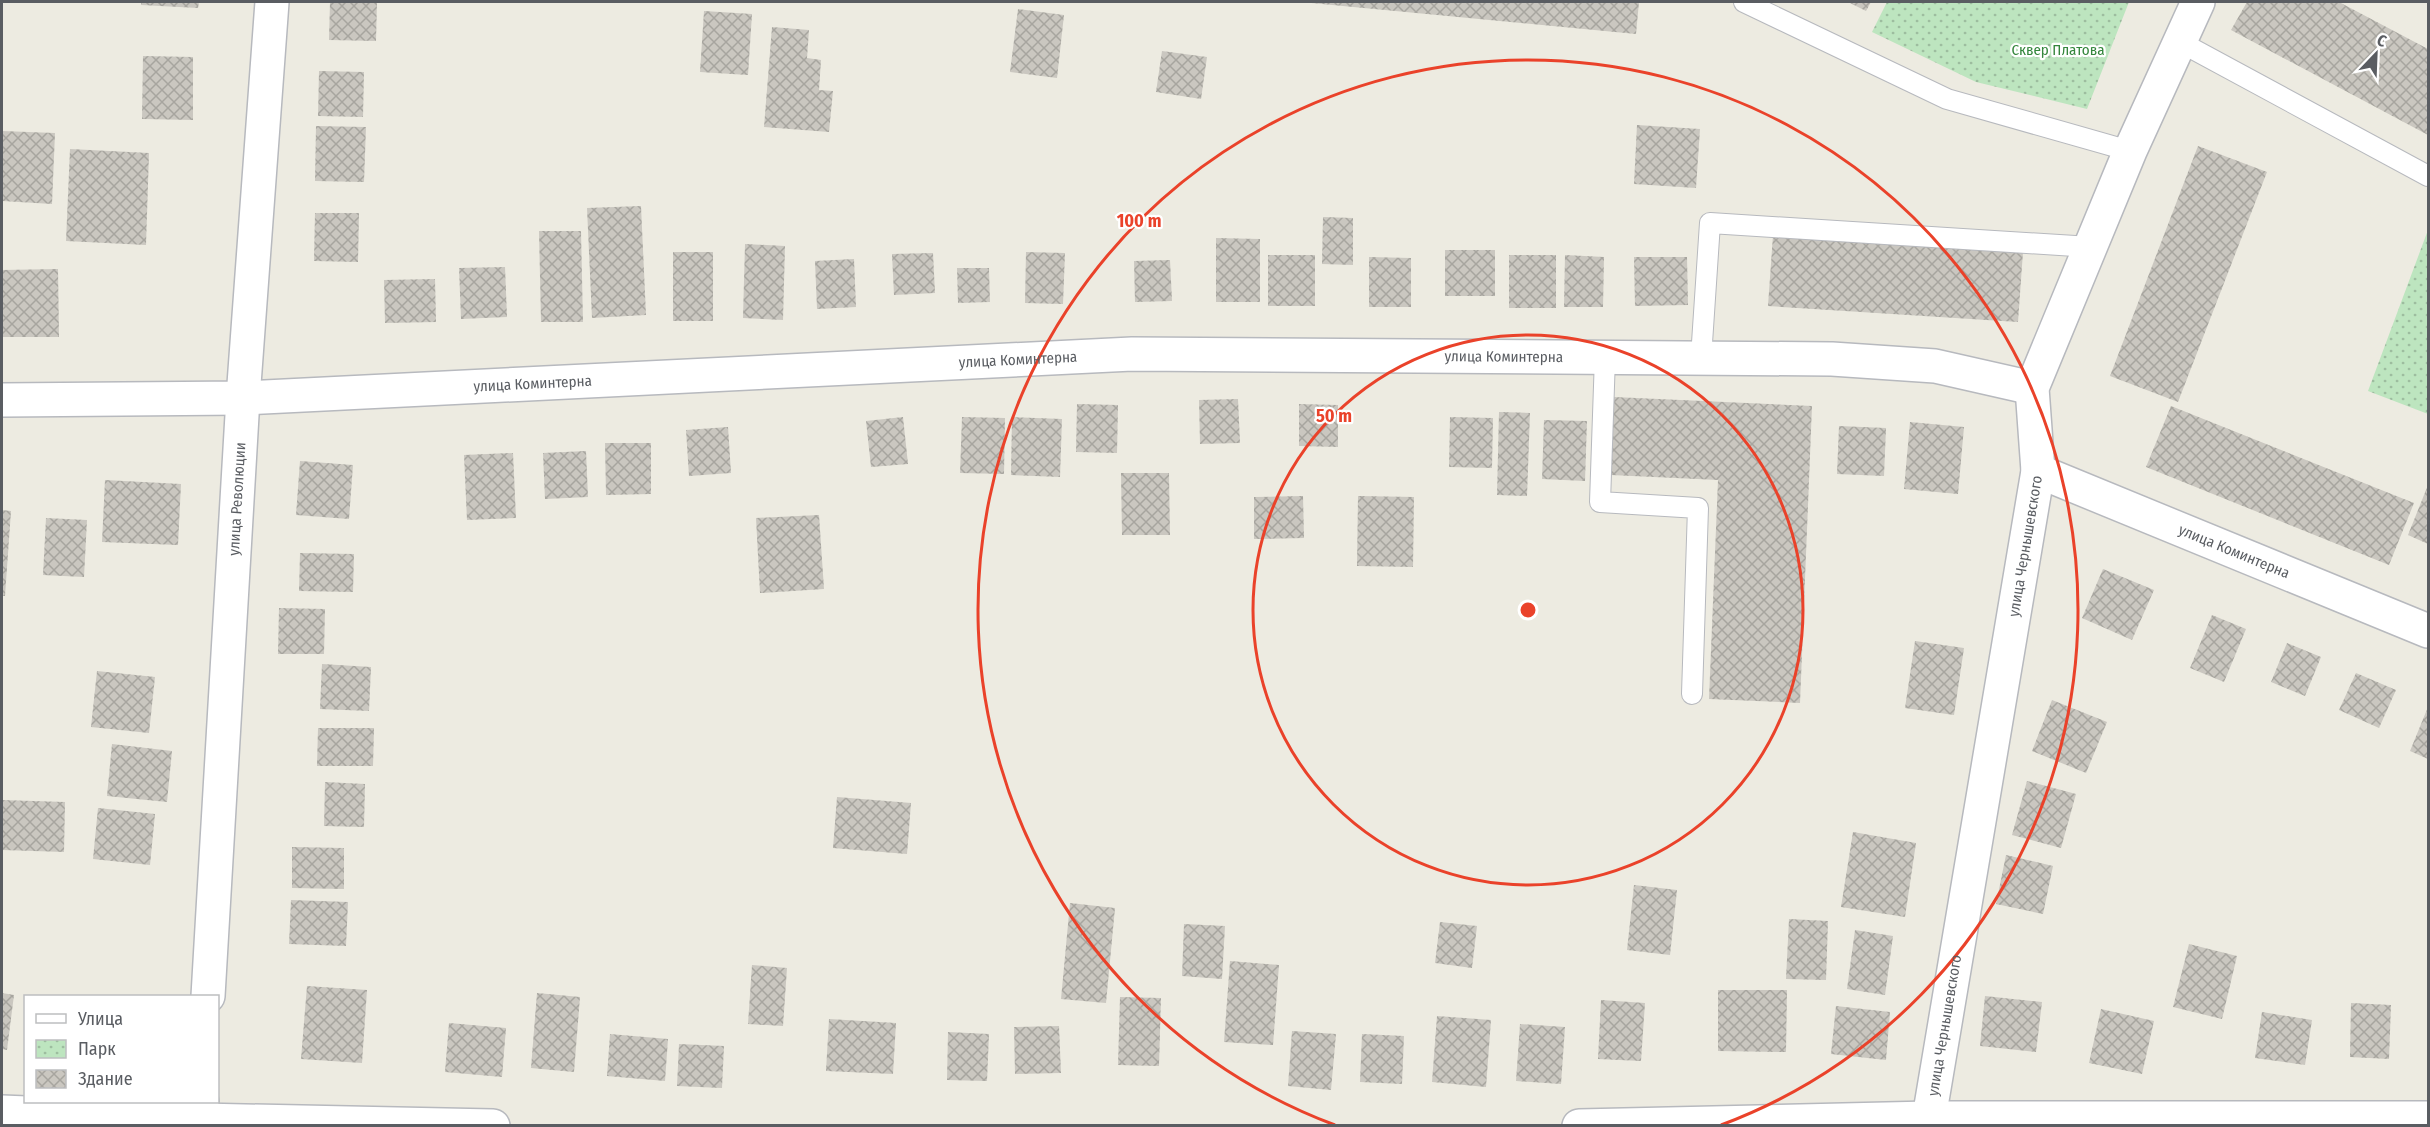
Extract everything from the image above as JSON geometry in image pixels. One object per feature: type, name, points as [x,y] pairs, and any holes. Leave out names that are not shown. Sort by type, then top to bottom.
[{"type":"street","name":"улица Революции","points":[[208,995],[243,398],[272,2]]},
{"type":"street","name":"улица Чернышевского","points":[[1929,1118],[2038,471],[2032,388],[2130,151],[2198,2]]},
{"type":"street","name":"улица Коминтерна","points":[[2,400],[243,398],[1132,354],[1832,359],[1935,366],[2032,388]]},
{"type":"street","name":"улица Коминтерна","points":[[2038,471],[2428,631]]},
{"type":"street","points":[[2,1112],[493,1125]]},
{"type":"street","points":[[1579,1125],[1929,1118],[2428,1118]]},
{"type":"lane","points":[[1744,2],[1947,99],[2130,151]]},
{"type":"lane","points":[[2180,42],[2428,176]]},
{"type":"lane","points":[[1701,357],[1710,223],[2091,247]]},
{"type":"lane","points":[[1605,357],[1600,502],[1698,508],[1692,694]]},
{"type":"green space","name":"Сквер Платова","points":[[1887,2],[2129,2],[2087,109],[1976,82],[1872,32]]},
{"type":"green space","points":[[2428,230],[2428,414],[2368,391]]},
{"type":"building","points":[[141,2],[199,2],[198,8],[141,5]]},
{"type":"building","points":[[330,2],[377,2],[376,41],[329,40]]},
{"type":"building","points":[[1301,2],[1639,2],[1636,34]]},
{"type":"building","points":[[1848,2],[1871,2],[1866,11]]},
{"type":"building","points":[[2247,2],[2339,2],[2428,49],[2428,135],[2231,30]]},
{"type":"building","points":[[1018,9],[1064,15],[1057,78],[1010,72]]},
{"type":"building","points":[[704,11],[752,14],[748,75],[700,72]]},
{"type":"building","points":[[772,27],[809,30],[807,58],[821,60],[819,90],[833,91],[829,132],[764,127]]},
{"type":"building","points":[[1162,51],[1207,57],[1201,99],[1156,92]]},
{"type":"building","points":[[143,56],[193,57],[193,120],[142,119]]},
{"type":"building","points":[[319,71],[364,72],[363,117],[318,116]]},
{"type":"building","points":[[1637,125],[1700,129],[1696,188],[1634,184]]},
{"type":"building","points":[[316,126],[366,127],[364,182],[315,181]]},
{"type":"building","points":[[2,131],[55,133],[52,204],[2,201]]},
{"type":"building","points":[[2198,146],[2267,172],[2178,402],[2110,376]]},
{"type":"building","points":[[70,149],[149,153],[146,245],[66,241]]},
{"type":"building","points":[[641,206],[646,315],[592,318],[587,208]]},
{"type":"building","points":[[315,213],[359,213],[358,262],[314,261]]},
{"type":"building","points":[[1323,217],[1353,218],[1353,265],[1322,264]]},
{"type":"building","points":[[539,231],[581,231],[583,322],[541,322]]},
{"type":"building","points":[[1773,235],[2023,252],[2018,322],[1768,306]]},
{"type":"building","points":[[1216,238],[1260,239],[1260,302],[1216,302]]},
{"type":"building","points":[[745,244],[785,246],[783,320],[743,318]]},
{"type":"building","points":[[1445,250],[1495,250],[1495,296],[1445,296]]},
{"type":"building","points":[[673,252],[713,252],[713,321],[673,321]]},
{"type":"building","points":[[1026,252],[1065,253],[1063,304],[1025,303]]},
{"type":"building","points":[[933,253],[935,293],[894,295],[892,254]]},
{"type":"building","points":[[1268,255],[1315,255],[1315,306],[1268,306]]},
{"type":"building","points":[[1509,255],[1556,255],[1556,308],[1509,308]]},
{"type":"building","points":[[1565,255],[1604,257],[1603,307],[1564,307]]},
{"type":"building","points":[[1369,257],[1411,258],[1411,307],[1369,307]]},
{"type":"building","points":[[1634,257],[1687,257],[1688,305],[1635,306]]},
{"type":"building","points":[[854,259],[856,307],[817,309],[815,261]]},
{"type":"building","points":[[1170,260],[1172,301],[1135,302],[1134,261]]},
{"type":"building","points":[[505,267],[507,317],[461,319],[459,268]]},
{"type":"building","points":[[957,268],[989,268],[990,302],[958,303]]},
{"type":"building","points":[[58,269],[59,337],[2,337],[2,270]]},
{"type":"building","points":[[435,279],[436,322],[385,323],[384,280]]},
{"type":"building","points":[[1614,397],[1812,406],[1800,703],[1709,699],[1718,480],[1611,475]]},
{"type":"building","points":[[1238,399],[1240,443],[1200,444],[1199,400]]},
{"type":"building","points":[[1077,404],[1118,405],[1117,453],[1076,452]]},
{"type":"building","points":[[1299,404],[1338,405],[1338,447],[1299,446]]},
{"type":"building","points":[[2171,406],[2414,503],[2389,565],[2146,467]]},
{"type":"building","points":[[1499,412],[1530,413],[1527,496],[1497,495]]},
{"type":"building","points":[[903,417],[908,464],[871,467],[866,421]]},
{"type":"building","points":[[962,417],[1005,418],[1004,474],[960,473]]},
{"type":"building","points":[[1012,417],[1062,419],[1060,477],[1011,475]]},
{"type":"building","points":[[1450,417],[1493,418],[1492,468],[1449,467]]},
{"type":"building","points":[[1544,420],[1587,421],[1585,481],[1542,479]]},
{"type":"building","points":[[1910,422],[1964,427],[1958,494],[1904,489]]},
{"type":"building","points":[[1839,426],[1886,428],[1884,476],[1837,474]]},
{"type":"building","points":[[728,427],[731,473],[689,476],[686,430]]},
{"type":"building","points":[[605,443],[651,443],[651,494],[606,495]]},
{"type":"building","points":[[586,451],[588,497],[545,499],[543,453]]},
{"type":"building","points":[[513,453],[516,518],[467,520],[464,455]]},
{"type":"building","points":[[300,461],[353,465],[349,519],[296,515]]},
{"type":"building","points":[[1121,473],[1169,473],[1170,535],[1122,535]]},
{"type":"building","points":[[105,480],[181,484],[178,545],[102,542]]},
{"type":"building","points":[[2428,485],[2428,544],[2408,535]]},
{"type":"building","points":[[1303,496],[1304,538],[1254,539],[1254,497]]},
{"type":"building","points":[[1358,496],[1414,497],[1413,567],[1357,566]]},
{"type":"building","points":[[2,510],[11,511],[5,596],[2,596]]},
{"type":"building","points":[[819,515],[824,589],[760,593],[756,518]]},
{"type":"building","points":[[46,518],[87,520],[84,577],[43,575]]},
{"type":"building","points":[[300,553],[354,554],[353,592],[299,591]]},
{"type":"building","points":[[2103,569],[2154,590],[2132,640],[2082,618]]},
{"type":"building","points":[[279,608],[325,609],[324,654],[278,654]]},
{"type":"building","points":[[2212,615],[2246,629],[2224,682],[2190,668]]},
{"type":"building","points":[[1915,641],[1964,648],[1954,715],[1905,708]]},
{"type":"building","points":[[2287,643],[2321,657],[2305,696],[2271,682]]},
{"type":"building","points":[[322,664],[371,667],[369,711],[320,709]]},
{"type":"building","points":[[97,671],[155,677],[149,733],[91,727]]},
{"type":"building","points":[[2356,673],[2396,690],[2379,728],[2339,710]]},
{"type":"building","points":[[2052,700],[2107,722],[2086,773],[2032,751]]},
{"type":"building","points":[[2428,707],[2428,759],[2410,751]]},
{"type":"building","points":[[318,728],[374,728],[373,766],[317,766]]},
{"type":"building","points":[[112,744],[172,751],[167,802],[107,796]]},
{"type":"building","points":[[2027,781],[2076,794],[2061,848],[2012,835]]},
{"type":"building","points":[[325,782],[365,784],[364,827],[324,826]]},
{"type":"building","points":[[837,797],[911,803],[907,854],[833,848]]},
{"type":"building","points":[[2,800],[65,802],[64,852],[2,850]]},
{"type":"building","points":[[98,808],[155,814],[150,865],[93,859]]},
{"type":"building","points":[[1853,832],[1916,843],[1905,917],[1841,907]]},
{"type":"building","points":[[292,847],[344,848],[344,889],[292,888]]},
{"type":"building","points":[[2006,855],[2053,866],[2043,914],[1996,904]]},
{"type":"building","points":[[1634,885],[1677,890],[1670,955],[1627,950]]},
{"type":"building","points":[[291,900],[348,902],[346,946],[289,944]]},
{"type":"building","points":[[1070,903],[1115,908],[1106,1003],[1061,999]]},
{"type":"building","points":[[1789,919],[1828,921],[1826,980],[1786,979]]},
{"type":"building","points":[[1440,922],[1477,926],[1472,968],[1435,963]]},
{"type":"building","points":[[1184,924],[1225,926],[1222,979],[1182,976]]},
{"type":"building","points":[[1855,930],[1893,936],[1885,995],[1847,989]]},
{"type":"building","points":[[2189,944],[2237,956],[2222,1019],[2173,1007]]},
{"type":"building","points":[[1230,961],[1279,965],[1273,1045],[1224,1042]]},
{"type":"building","points":[[752,965],[787,968],[783,1026],[748,1024]]},
{"type":"building","points":[[307,986],[367,990],[362,1063],[301,1059]]},
{"type":"building","points":[[1718,990],[1787,990],[1786,1052],[1718,1051]]},
{"type":"building","points":[[2,993],[14,995],[7,1050],[2,1049]]},
{"type":"building","points":[[537,993],[580,997],[574,1072],[531,1068]]},
{"type":"building","points":[[1985,996],[2042,1002],[2036,1052],[1980,1046]]},
{"type":"building","points":[[1120,997],[1161,998],[1159,1066],[1118,1065]]},
{"type":"building","points":[[1601,1000],[1645,1003],[1641,1061],[1598,1059]]},
{"type":"building","points":[[2351,1003],[2391,1005],[2389,1059],[2350,1057]]},
{"type":"building","points":[[1836,1006],[1890,1012],[1886,1060],[1831,1054]]},
{"type":"building","points":[[2101,1009],[2154,1021],[2142,1074],[2089,1063]]},
{"type":"building","points":[[2262,1012],[2312,1020],[2305,1065],[2255,1058]]},
{"type":"building","points":[[1437,1016],[1491,1020],[1486,1087],[1432,1082]]},
{"type":"building","points":[[829,1019],[896,1023],[893,1074],[826,1071]]},
{"type":"building","points":[[449,1023],[506,1028],[502,1077],[445,1072]]},
{"type":"building","points":[[1520,1024],[1565,1027],[1561,1084],[1516,1081]]},
{"type":"building","points":[[1059,1026],[1061,1073],[1015,1074],[1014,1027]]},
{"type":"building","points":[[1292,1031],[1336,1034],[1331,1090],[1288,1086]]},
{"type":"building","points":[[948,1032],[989,1034],[987,1081],[947,1080]]},
{"type":"building","points":[[610,1034],[668,1039],[665,1081],[607,1076]]},
{"type":"building","points":[[1362,1034],[1404,1036],[1402,1084],[1360,1082]]},
{"type":"building","points":[[679,1044],[724,1046],[722,1088],[677,1086]]}]
